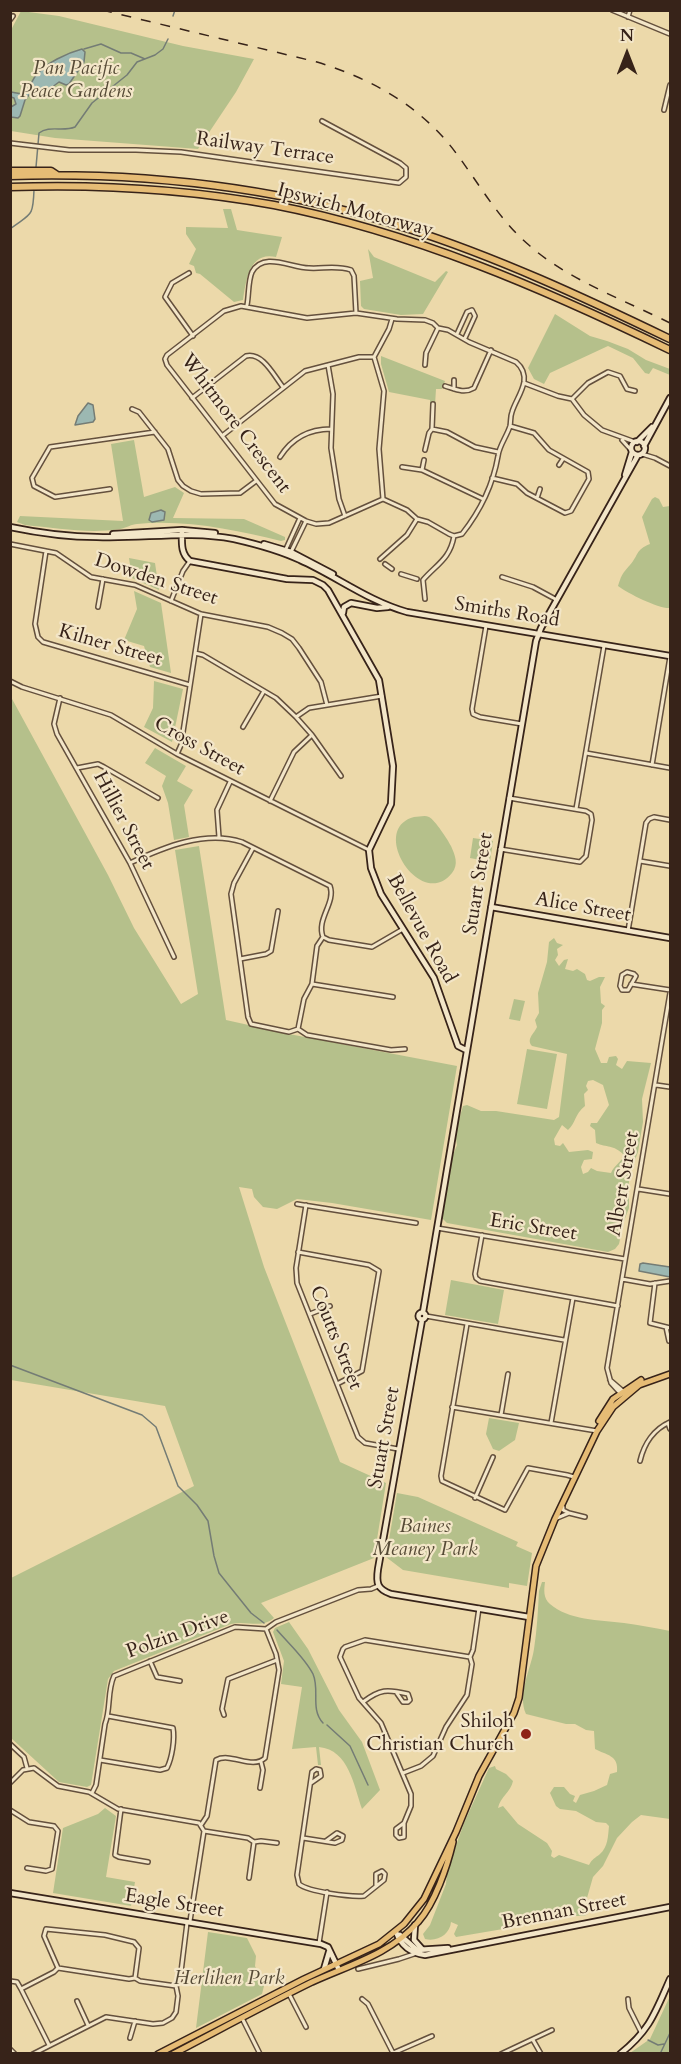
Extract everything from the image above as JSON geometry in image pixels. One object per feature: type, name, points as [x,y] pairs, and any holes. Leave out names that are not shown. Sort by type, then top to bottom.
[{"type":"highway","points":[[10,171],[22,173]]},
{"type":"highway","name":"Ipswich Motorway","points":[[10,176],[22,173],[46,173],[201,183],[265,193],[343,210],[406,228],[465,249],[568,292],[670,339]]},
{"type":"highway","name":"Ipswich Motorway","points":[[10,187],[113,187],[204,194],[275,205],[344,221],[428,246],[494,272],[670,350]]},
{"type":"main road","points":[[158,2054],[324,1969],[379,1944],[411,1917],[424,1899],[456,1832],[479,1776],[514,1713],[519,1698],[536,1566],[555,1519],[597,1431],[598,1423],[605,1410],[623,1394],[670,1373]]},
{"type":"main road","points":[[173,2054],[401,1939],[415,1925],[431,1902],[451,1852],[456,1832]]},
{"type":"street","points":[[612,10],[670,34]]},
{"type":"street","points":[[627,17],[630,10]]},
{"type":"street","points":[[10,20],[13,16]]},
{"type":"street","points":[[664,110],[668,103],[670,86]]},
{"type":"street","name":"Railway Terrace","points":[[10,143],[46,148],[153,150],[201,154],[399,183],[406,177],[406,168],[400,163],[322,120]]},
{"type":"street","points":[[247,306],[251,274],[264,262],[270,261],[308,268],[332,266],[351,270],[354,276],[356,313]]},
{"type":"street","points":[[189,273],[172,283],[165,297],[193,336]]},
{"type":"street","name":"Whitmore Crescent","points":[[306,521],[275,504],[165,360],[167,355],[224,311],[247,306],[301,317],[356,313],[392,319],[425,320],[438,328],[457,334],[469,342],[516,362],[521,367],[524,383]]},
{"type":"street","points":[[457,334],[467,312],[472,310],[475,316],[465,338]]},
{"type":"street","points":[[383,499],[379,449],[384,391],[374,357],[392,319]]},
{"type":"street","points":[[425,365],[429,346],[438,328]]},
{"type":"street","points":[[445,386],[461,392],[474,388],[491,350]]},
{"type":"street","points":[[192,398],[246,356],[252,355],[261,359],[284,387]]},
{"type":"street","points":[[222,436],[305,371],[359,357],[374,357]]},
{"type":"street","points":[[328,365],[333,394],[331,448],[335,481],[345,516]]},
{"type":"street","points":[[572,399],[588,383],[608,372],[620,376],[627,389],[635,391]]},
{"type":"street","points":[[454,381],[454,389]]},
{"type":"street","points":[[288,552],[306,521],[320,524],[383,499],[407,510],[417,519],[428,522],[454,536],[462,534],[479,511],[490,489],[498,464],[498,452],[510,426],[511,414],[524,383],[572,399],[584,415],[602,430],[636,442],[655,458]]},
{"type":"street","points":[[644,447],[670,398]]},
{"type":"street","points":[[425,450],[432,429],[433,404]]},
{"type":"street","points":[[132,409],[139,412],[168,449],[178,480],[191,491],[201,494],[240,493],[256,482]]},
{"type":"street","points":[[636,442],[659,418]]},
{"type":"street","points":[[492,478],[517,484],[527,493],[569,513],[589,475],[549,450],[534,433],[510,426]]},
{"type":"street","points":[[280,457],[287,446],[304,433],[331,429]]},
{"type":"street","points":[[432,429],[447,432],[475,447],[498,452]]},
{"type":"street","points":[[110,489],[55,497],[34,486],[32,478],[50,447],[154,432]]},
{"type":"street","points":[[620,437],[632,451],[655,458],[670,466]]},
{"type":"street","name":"Stuart Street","points":[[623,481],[632,445],[636,442]]},
{"type":"street","name":"Stuart Street","points":[[378,1586],[378,1569],[398,1449],[423,1316],[490,907],[539,633],[644,447]]},
{"type":"street","points":[[559,465],[563,459]]},
{"type":"street","points":[[422,470],[423,460]]},
{"type":"street","points":[[402,467],[422,470],[483,500]]},
{"type":"street","points":[[537,498],[540,489]]},
{"type":"street","points":[[288,552],[300,518]]},
{"type":"street","points":[[380,559],[406,535],[417,519]]},
{"type":"street","name":"Smiths Road","points":[[10,527],[51,534],[85,536],[182,532],[223,537],[288,552],[390,607],[407,612],[670,655]]},
{"type":"street","points":[[182,532],[184,556],[190,561],[287,579],[313,580],[328,590],[377,676],[382,696],[393,766],[393,797],[390,808],[369,850]]},
{"type":"street","points":[[425,599],[423,580],[439,566],[451,550],[454,536]]},
{"type":"street","name":"Dowden Street","points":[[10,544],[56,554],[91,576],[135,585],[201,614],[268,627],[292,639],[321,682],[327,705]]},
{"type":"street","name":"Kilner Street","points":[[46,551],[35,624],[38,637],[43,642],[190,685]]},
{"type":"street","points":[[171,601],[183,571],[190,561]]},
{"type":"street","points":[[385,564],[392,569]]},
{"type":"street","points":[[401,574],[417,579]]},
{"type":"street","points":[[502,577],[532,587],[557,600]]},
{"type":"street","points":[[98,608],[103,579]]},
{"type":"street","points":[[343,616],[344,607],[351,603],[377,608],[390,607]]},
{"type":"street","points":[[177,754],[181,745],[201,614]]},
{"type":"street","points":[[487,625],[473,714],[522,724]]},
{"type":"street","points":[[576,810],[604,645]]},
{"type":"street","points":[[195,654],[203,655],[276,698],[312,735],[341,776]]},
{"type":"street","points":[[652,765],[670,655]]},
{"type":"street","name":"Cross Street","points":[[10,681],[22,687],[111,715],[230,782],[369,850]]},
{"type":"street","points":[[243,727],[264,691]]},
{"type":"street","points":[[296,717],[305,709],[382,696]]},
{"type":"street","name":"Hillier Street","points":[[60,698],[54,724],[57,734],[130,863],[174,957]]},
{"type":"street","points":[[270,801],[294,752],[312,735]]},
{"type":"street","points":[[586,753],[670,768]]},
{"type":"street","points":[[77,768],[98,764],[158,798]]},
{"type":"street","points":[[219,837],[217,810],[230,782]]},
{"type":"street","points":[[500,849],[576,862],[582,861],[586,856],[592,815],[588,812],[509,798]]},
{"type":"street","points":[[628,931],[646,824],[654,817],[670,820]]},
{"type":"street","points":[[130,863],[169,845],[219,837],[242,842],[330,886],[331,898],[323,916],[321,931],[323,937],[372,947],[403,929]]},
{"type":"street","points":[[253,848],[234,883],[231,894],[248,1017],[251,1024],[289,1032],[298,1029]]},
{"type":"street","name":"Bellevue Road","points":[[369,850],[371,868],[377,886],[434,978],[458,1046],[466,1050]]},
{"type":"street","points":[[640,861],[670,866]]},
{"type":"street","name":"Alice Street","points":[[490,907],[670,938]]},
{"type":"street","points":[[239,959],[271,951],[278,911]]},
{"type":"street","points":[[298,1029],[304,999],[312,984],[317,946],[323,937]]},
{"type":"street","points":[[625,972],[635,975],[631,984],[628,990],[620,988],[622,975],[625,972]]},
{"type":"street","points":[[312,984],[393,998]]},
{"type":"street","points":[[631,984],[670,991]]},
{"type":"street","name":"Albert Street","points":[[623,1394],[611,1383],[607,1368],[670,991]]},
{"type":"street","points":[[298,1029],[307,1035],[391,1050],[405,1049]]},
{"type":"street","points":[[656,1085],[670,1087]]},
{"type":"street","points":[[638,1189],[670,1194]]},
{"type":"street","points":[[297,1204],[416,1223]]},
{"type":"street","name":"Coutts Street","points":[[306,1205],[296,1276],[310,1314],[361,1441],[398,1449]]},
{"type":"street","name":"Eric Street","points":[[436,1228],[625,1259]]},
{"type":"street","points":[[482,1235],[475,1274],[480,1281],[618,1306]]},
{"type":"street","points":[[298,1252],[369,1265],[378,1271],[362,1371],[337,1384]]},
{"type":"street","points":[[622,1279],[655,1283],[670,1281]]},
{"type":"street","points":[[655,1283],[650,1320],[652,1324],[670,1328]]},
{"type":"street","points":[[551,1423],[573,1298]]},
{"type":"street","points":[[310,1314],[330,1306]]},
{"type":"street","points":[[423,1316],[564,1340]]},
{"type":"street","points":[[467,1324],[442,1481],[505,1510],[528,1468],[567,1474],[575,1478]]},
{"type":"street","points":[[666,1327],[669,1341]]},
{"type":"street","points":[[501,1415],[508,1374]]},
{"type":"street","points":[[453,1407],[597,1431]]},
{"type":"street","points":[[640,1461],[642,1451],[650,1438],[662,1426],[669,1423],[670,1429]]},
{"type":"street","points":[[475,1498],[493,1457]]},
{"type":"street","points":[[562,1505],[563,1510],[585,1517]]},
{"type":"street","points":[[555,1519],[569,1513]]},
{"type":"street","points":[[261,1762],[265,1758],[279,1670],[266,1629],[276,1622],[358,1590],[378,1586],[391,1594],[529,1617]]},
{"type":"street","points":[[403,1774],[421,1766],[433,1756],[446,1727],[467,1695],[472,1664],[470,1657],[479,1608]]},
{"type":"street","name":"Polzin Drive","points":[[92,1793],[96,1785],[114,1676],[235,1627],[266,1629]]},
{"type":"street","points":[[404,1823],[396,1829],[399,1838],[404,1837],[404,1823],[412,1800],[381,1723],[353,1688],[340,1657],[342,1649],[360,1641],[373,1641],[470,1657]]},
{"type":"street","points":[[224,1716],[222,1709],[228,1679],[277,1660]]},
{"type":"street","points":[[150,1661],[157,1677],[180,1682]]},
{"type":"street","points":[[363,1702],[377,1692],[389,1690],[408,1694],[410,1700],[403,1702],[396,1692]]},
{"type":"street","points":[[99,1760],[160,1770],[167,1768],[170,1760],[174,1733],[172,1728],[108,1716]]},
{"type":"street","points":[[10,1744],[24,1757],[27,1768]]},
{"type":"street","points":[[201,1825],[207,1816],[216,1760],[222,1757],[261,1762]]},
{"type":"street","points":[[260,1788],[263,1770],[261,1762]]},
{"type":"street","points":[[10,1783],[27,1768]]},
{"type":"street","points":[[27,1768],[37,1770],[58,1786],[92,1793],[121,1809],[196,1821],[204,1831],[180,1977],[176,1986],[177,2005],[172,2018],[158,2024],[106,2017],[33,2054]]},
{"type":"street","points":[[311,1784],[321,1776],[320,1770],[313,1770],[297,1880],[303,1887],[364,1896],[384,1880],[385,1874],[382,1871],[376,1874],[376,1885]]},
{"type":"street","points":[[121,1809],[115,1855],[148,1862]]},
{"type":"street","points":[[10,1810],[29,1822],[54,1826],[58,1831],[52,1869],[46,1871],[27,1868]]},
{"type":"street","points":[[204,1831],[248,1838],[254,1842],[277,1843]]},
{"type":"street","points":[[303,1838],[338,1843],[343,1836],[337,1833],[326,1841]]},
{"type":"street","points":[[249,1878],[254,1842]]},
{"type":"street","points":[[319,1943],[327,1892]]},
{"type":"street","name":"Eagle Street","points":[[10,1893],[319,1943],[326,1945],[339,1970]]},
{"type":"street","name":"Brennan Street","points":[[418,1951],[425,1955],[670,1907]]},
{"type":"street","points":[[415,1925],[414,1940],[418,1951]]},
{"type":"street","points":[[58,1968],[44,1936],[46,1929],[105,1935],[134,1942],[139,1948],[135,1978]]},
{"type":"street","points":[[396,1932],[406,1948],[404,1957]]},
{"type":"street","points":[[401,1939],[418,1951]]},
{"type":"street","name":"Brennan Street","points":[[358,1969],[418,1951],[463,1947]]},
{"type":"street","points":[[406,1948],[418,1951]]},
{"type":"street","points":[[324,1969],[329,1950]]},
{"type":"street","points":[[58,1968],[176,1986]]},
{"type":"street","points":[[21,1989],[58,1968]]},
{"type":"street","points":[[620,2054],[642,2034],[654,2017],[670,1979]]},
{"type":"street","points":[[10,1981],[17,1982],[49,2045]]},
{"type":"street","points":[[289,1994],[306,2027]]},
{"type":"street","points":[[362,1999],[368,2004],[392,2053],[432,2036]]},
{"type":"street","points":[[628,1999],[629,2008],[642,2034]]},
{"type":"street","points":[[76,2001],[88,2025]]},
{"type":"street","points":[[242,2018],[260,2054]]},
{"type":"street","points":[[130,2038],[135,2021]]},
{"type":"street","points":[[501,2054],[552,2030]]},
{"type":"street","points":[[533,2040],[541,2054]]},
{"type":"street","points":[[10,2049],[15,2054]]},
{"type":"green space","name":"Pan Pacific Peace Gardens","points":[[21,11],[59,16],[183,46],[254,59],[236,92],[198,149],[55,138],[11,131],[11,30]]},
{"type":"green space","points":[[223,209],[231,209],[237,230],[282,237],[276,257],[267,256],[254,263],[250,269],[243,300],[234,302],[196,273],[194,266],[189,264],[196,249],[186,234],[186,227],[228,228]]},
{"type":"green space","points":[[368,249],[374,257],[435,282],[446,271],[448,272],[423,314],[401,315],[364,309],[361,306],[360,281],[373,278]]},
{"type":"green space","points":[[555,314],[590,336],[628,349],[646,360],[670,369],[670,375],[653,368],[649,374],[645,373],[633,358],[608,346],[550,373],[544,384],[534,379],[528,368]]},
{"type":"green space","points":[[381,356],[445,381],[442,389],[436,389],[435,405],[430,404],[430,400],[389,392]]},
{"type":"green space","points":[[134,440],[144,497],[175,487],[184,493],[173,518],[244,519],[285,537],[285,540],[191,524],[135,524],[120,529],[96,531],[25,525],[17,522],[20,516],[123,521],[111,444]]},
{"type":"green space","points":[[655,497],[659,499],[663,507],[670,506],[670,608],[644,600],[618,586],[622,574],[639,551],[650,544],[642,517]]},
{"type":"green space","points":[[129,558],[155,563],[159,590],[132,578]]},
{"type":"green space","points":[[134,591],[161,603],[171,673],[150,667],[144,646],[124,640],[137,609]]},
{"type":"green space","points":[[154,681],[183,689],[172,742],[144,727],[153,708]]},
{"type":"green space","points":[[11,697],[108,875],[134,928],[181,1004],[198,994],[175,850],[199,846],[226,1020],[457,1066],[431,1220],[297,1199],[277,1209],[263,1207],[254,1197],[252,1189],[239,1187],[264,1267],[340,1462],[386,1483],[374,1558],[261,1603],[274,1618],[269,1621],[259,1624],[231,1624],[114,1671],[108,1679],[91,1785],[87,1787],[59,1782],[11,1738],[11,1578],[194,1486],[165,1406],[11,1380]]},
{"type":"green space","points":[[155,748],[186,766],[177,781],[193,790],[184,805],[189,837],[174,840],[168,803],[162,786],[166,776],[145,763]]},
{"type":"green space","points":[[426,816],[432,819],[454,853],[456,863],[454,870],[440,882],[427,882],[414,876],[404,864],[398,850],[396,836],[401,824],[414,817]]},
{"type":"green space","points":[[473,838],[493,841],[490,862],[470,858]]},
{"type":"green space","points":[[554,938],[557,943],[563,945],[557,949],[558,955],[555,960],[559,966],[568,959],[565,969],[573,971],[577,969],[585,974],[587,980],[605,977],[600,987],[601,1003],[605,1006],[602,1010],[602,1023],[595,1049],[601,1063],[607,1063],[609,1057],[616,1056],[618,1059],[616,1065],[622,1069],[627,1061],[651,1063],[642,1099],[643,1122],[638,1152],[629,1176],[629,1208],[619,1244],[608,1252],[447,1223],[442,1218],[453,1155],[457,1145],[455,1133],[463,1106],[467,1105],[481,1111],[496,1111],[554,1120],[559,1117],[567,1054],[532,1046],[530,1043],[537,1027],[535,1020],[539,1013],[538,993],[547,962],[549,942]],"holes":[[[593,1080],[603,1085],[609,1105],[597,1123],[591,1123],[590,1126],[595,1130],[596,1143],[613,1148],[624,1155],[611,1173],[591,1168],[583,1174],[581,1167],[584,1160],[592,1159],[593,1152],[588,1150],[569,1152],[563,1143],[560,1146],[555,1145],[554,1139],[562,1125],[568,1130],[571,1127],[585,1106],[584,1094],[588,1090],[586,1086],[588,1081]]]},
{"type":"green space","points":[[514,999],[525,1001],[520,1021],[509,1019]]},
{"type":"green space","points":[[527,1049],[557,1054],[547,1109],[517,1104]]},
{"type":"green space","points":[[451,1280],[504,1290],[498,1324],[445,1315]]},
{"type":"green space","points":[[489,1418],[519,1423],[515,1440],[499,1451],[493,1449],[486,1434]]},
{"type":"green space","name":"Baines Meaney Park","points":[[397,1493],[418,1497],[518,1542],[516,1546],[532,1553],[527,1586],[509,1583],[509,1588],[403,1570],[386,1557]]},
{"type":"green space","points":[[542,1582],[545,1582],[544,1594],[548,1602],[566,1613],[584,1618],[670,1631],[670,1819],[641,1815],[617,1838],[603,1866],[593,1877],[587,1898],[588,1914],[584,1916],[572,1916],[456,1937],[454,1934],[458,1925],[451,1922],[443,1936],[430,1940],[425,1939],[423,1934],[430,1925],[446,1884],[447,1871],[464,1823],[489,1768],[495,1766],[513,1781],[498,1808],[503,1806],[518,1824],[547,1843],[552,1851],[551,1856],[554,1858],[559,1855],[589,1865],[606,1845],[609,1826],[606,1823],[596,1822],[576,1811],[560,1809],[556,1806],[550,1793],[554,1787],[564,1787],[575,1796],[573,1801],[576,1803],[580,1795],[607,1785],[610,1774],[617,1772],[616,1762],[611,1756],[595,1749],[594,1731],[586,1730],[575,1724],[526,1714],[524,1706],[524,1690],[534,1649],[539,1591]]},
{"type":"green space","points":[[289,1622],[308,1649],[339,1710],[362,1742],[380,1790],[362,1809],[349,1770],[337,1755],[319,1747],[321,1765],[318,1765],[316,1747],[292,1749],[302,1687],[281,1684],[284,1661],[273,1632],[275,1628]]},
{"type":"green space","points":[[105,1808],[116,1816],[106,1877],[135,1882],[131,1906],[53,1893],[63,1828],[98,1814]]},
{"type":"green space","name":"Herlihen Park","points":[[208,1932],[247,1938],[256,1956],[255,1966],[264,1986],[262,1994],[196,2028]]},
{"type":"green space","points":[[670,1996],[670,2053],[630,2053],[650,2039]]},
{"type":"water","points":[[82,49],[85,52],[84,62],[69,84],[59,82],[47,91],[38,91],[29,95],[20,116],[11,117],[11,107],[16,104],[14,98],[11,97],[11,92],[22,94],[45,66]]},
{"type":"water","points":[[88,403],[93,405],[95,419],[93,422],[75,425],[78,416]]},
{"type":"water","points":[[161,510],[165,512],[164,520],[152,522],[149,520],[151,513]]},
{"type":"water","points":[[640,1264],[670,1267],[670,1277],[639,1271]]},
{"type":"waterway","points":[[173,16],[175,10]]},
{"type":"waterway","points":[[36,167],[39,133],[47,129],[75,127],[92,103],[127,75],[137,62],[163,49],[168,39]]},
{"type":"waterway","points":[[84,49],[101,44],[121,53],[131,53],[145,59]]},
{"type":"waterway","points":[[10,229],[30,214],[34,190]]},
{"type":"waterway","points":[[10,1365],[142,1415],[156,1427],[178,1486],[197,1505],[208,1521],[219,1573],[251,1613],[264,1623]]},
{"type":"waterway","points":[[277,1630],[313,1674],[317,1712],[323,1723]]},
{"type":"waterway","points":[[327,1725],[350,1746],[368,1785]]},
{"type":"waterway","points":[[660,2054],[670,2033]]},
{"type":"waterway","points":[[648,2040],[658,2045],[664,2044]]},
{"type":"railway","points":[[102,10],[317,62],[376,86],[411,108],[442,136],[499,214],[530,246],[561,269],[597,289],[670,323]]},
{"type":"place","name":"Shiloh Christian Church","points":[[526,1734]]}]
